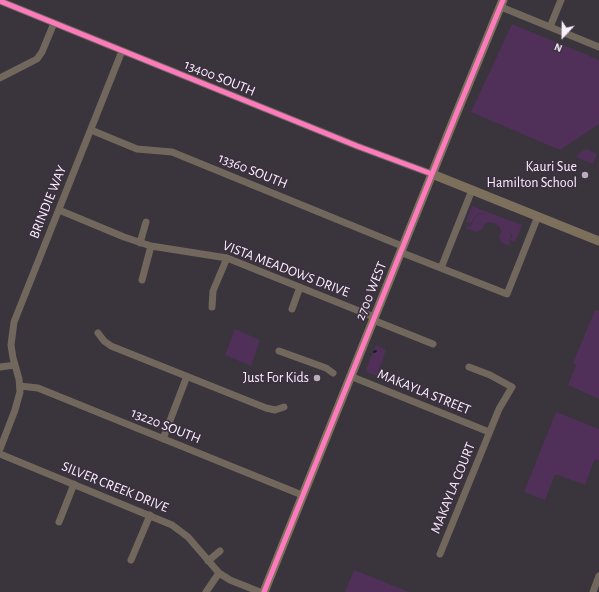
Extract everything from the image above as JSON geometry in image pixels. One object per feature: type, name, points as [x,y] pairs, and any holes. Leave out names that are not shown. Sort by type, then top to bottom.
[{"type":"main road","name":"2700 WEST","points":[[264,592],[373,318],[502,4]]},
{"type":"main road","name":"13400 SOUTH","points":[[432,174],[599,241]]},
{"type":"street","points":[[550,27],[561,0]]},
{"type":"street","name":"13400 SOUTH","points":[[0,1],[357,146],[432,174]]},
{"type":"street","points":[[502,4],[550,27],[599,47]]},
{"type":"street","points":[[0,78],[37,59],[42,52],[54,23]]},
{"type":"street","name":"BRINDIE WAY","points":[[0,449],[18,404],[20,386],[10,345],[12,328],[122,51]]},
{"type":"street","name":"13360 SOUTH","points":[[91,130],[137,149],[172,152],[401,249],[441,268],[507,294],[538,216]]},
{"type":"street","points":[[441,268],[472,190]]},
{"type":"street","name":"VISTA MEADOWS DRIVE","points":[[59,210],[140,243],[226,258],[300,287],[433,344]]},
{"type":"street","points":[[140,243],[146,222]]},
{"type":"street","points":[[142,280],[151,246]]},
{"type":"street","points":[[212,307],[213,291],[226,258]]},
{"type":"street","points":[[292,309],[300,287]]},
{"type":"street","points":[[98,333],[104,341],[111,346],[266,408],[275,410],[284,407]]},
{"type":"street","points":[[279,351],[326,368],[333,373]]},
{"type":"street","points":[[0,366],[16,365]]},
{"type":"street","name":"MAKAYLA COURT","points":[[440,554],[489,432],[499,409],[512,387],[490,375],[469,367]]},
{"type":"street","points":[[163,439],[187,376]]},
{"type":"street","name":"MAKAYLA STREET","points":[[350,376],[489,432]]},
{"type":"street","name":"13220 SOUTH","points":[[20,386],[38,388],[302,495]]},
{"type":"street","name":"SILVER CREEK DRIVE","points":[[0,454],[172,525],[183,532],[193,542],[219,573],[230,580],[260,592]]},
{"type":"street","points":[[59,522],[74,484]]},
{"type":"street","points":[[131,560],[150,515]]},
{"type":"street","points":[[208,561],[220,551]]},
{"type":"street","points":[[206,592],[219,573]]},
{"type":"street","points":[[592,592],[599,576]]},
{"type":"shaded area","points":[[512,24],[599,60],[599,124],[560,150],[471,112]]},
{"type":"shaded area","points":[[586,149],[597,154],[593,164],[576,157]]},
{"type":"shaded area","points":[[472,206],[522,225],[515,242],[511,240],[512,236],[509,231],[511,237],[509,246],[502,243],[499,238],[501,231],[499,226],[494,223],[488,222],[484,224],[482,230],[476,232],[466,228],[467,226],[470,227],[479,214],[486,213],[479,213],[475,217],[471,223],[466,222]]},
{"type":"shaded area","points":[[595,310],[599,311],[599,399],[568,385],[576,365],[573,363]]},
{"type":"shaded area","points":[[235,329],[260,340],[251,366],[225,355]]},
{"type":"shaded area","points":[[376,345],[386,350],[377,376],[367,372],[366,369]]},
{"type":"shaded area","points":[[556,412],[599,429],[599,460],[595,459],[585,485],[555,474],[545,500],[524,492]]},
{"type":"shaded area","points":[[354,570],[409,592],[345,592]]},
{"type":"cycle path","points":[[264,592],[503,0]]},
{"type":"cycle path","points":[[0,1],[357,146],[432,174]]},
{"type":"place","name":"Kauri Sue Hamilton School","points":[[585,175]]},
{"type":"place","name":"Just For Kids","points":[[317,378]]}]
